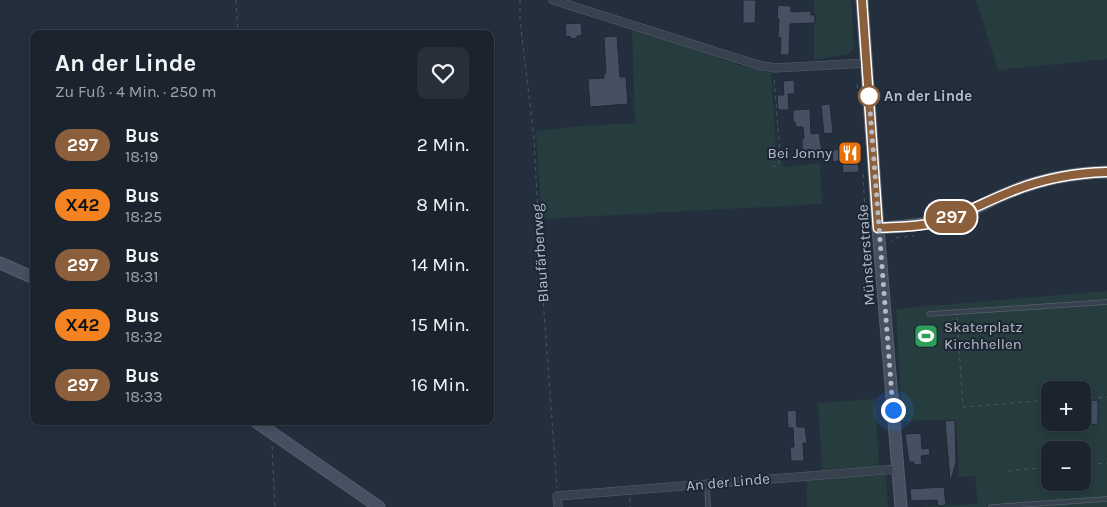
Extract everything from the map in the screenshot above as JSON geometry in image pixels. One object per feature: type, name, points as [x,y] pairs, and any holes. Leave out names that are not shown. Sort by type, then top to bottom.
[{"type":"main road","name":"Münsterstraße","points":[[862,0],[878,228],[901,507]]},
{"type":"main road","points":[[878,228],[927,224],[966,212],[1035,183],[1087,172],[1107,172]]},
{"type":"main road","points":[[0,263],[30,276]]},
{"type":"main road","points":[[261,425],[379,507]]},
{"type":"street","points":[[553,0],[758,65],[775,68],[867,63]]},
{"type":"street","name":"An der Linde","points":[[557,496],[898,469]]},
{"type":"street","points":[[557,496],[558,507]]},
{"type":"lane","points":[[929,314],[1107,302]]},
{"type":"lane","points":[[706,484],[708,507]]},
{"type":"lane","points":[[991,507],[1107,499]]},
{"type":"lane","points":[[1080,501],[1081,507]]},
{"type":"path","points":[[236,0],[238,30]]},
{"type":"path","name":"Blaufärberweg","points":[[520,0],[520,20],[534,138],[540,257],[557,496]]},
{"type":"path","points":[[772,167],[778,165],[780,155],[774,78],[775,68]]},
{"type":"path","points":[[957,312],[964,406],[1041,401]]},
{"type":"path","points":[[1091,397],[1107,396]]},
{"type":"path","points":[[271,432],[275,507]]},
{"type":"path","points":[[1091,464],[1107,463]]},
{"type":"path","points":[[1008,471],[1041,468]]},
{"type":"green space","points":[[814,0],[851,0],[854,49],[848,54],[814,60],[814,24],[816,14],[814,14]]},
{"type":"green space","points":[[976,0],[1107,0],[1107,59],[998,70]]},
{"type":"green space","points":[[632,27],[742,66],[771,73],[777,161],[782,161],[783,167],[820,163],[822,204],[542,219],[536,131],[635,123]]},
{"type":"green space","points":[[1107,291],[1107,507],[922,507],[978,504],[975,476],[959,477],[956,420],[902,421],[896,309]]},
{"type":"green space","points":[[875,399],[879,466],[822,470],[818,403]]},
{"type":"green space","points":[[886,475],[888,507],[807,507],[806,480]]},
{"type":"building","points":[[743,0],[756,0],[755,23],[743,23]]},
{"type":"building","points":[[778,5],[791,6],[791,12],[811,11],[811,15],[815,15],[815,23],[790,24],[789,55],[780,55],[781,38],[778,37]]},
{"type":"building","points":[[581,23],[582,35],[571,39],[570,36],[566,37],[565,24]]},
{"type":"building","points":[[617,36],[620,77],[626,77],[628,104],[590,107],[588,79],[604,78],[604,73],[606,73],[604,37]]},
{"type":"building","points":[[794,80],[795,94],[788,94],[789,110],[778,110],[777,95],[784,95],[783,81]]},
{"type":"building","points":[[830,104],[833,133],[824,134],[821,105]]},
{"type":"building","points":[[810,109],[811,134],[819,133],[822,152],[805,154],[805,151],[802,149],[803,127],[796,127],[795,122],[793,122],[793,110]]},
{"type":"building","points":[[857,148],[859,172],[843,173],[842,160],[833,162],[832,150]]},
{"type":"building","points":[[1091,400],[1098,400],[1098,424],[1091,425]]},
{"type":"building","points":[[796,410],[797,427],[805,427],[807,443],[803,443],[804,461],[791,461],[790,447],[794,447],[793,428],[788,428],[787,411]]},
{"type":"building","points":[[955,420],[956,462],[950,480],[945,421]]},
{"type":"building","points":[[921,433],[922,449],[929,448],[930,455],[921,456],[922,464],[914,465],[914,462],[909,462],[905,434]]},
{"type":"building","points":[[944,487],[946,505],[938,506],[937,500],[911,501],[910,489]]},
{"type":"bus line","name":"297","points":[[862,0],[878,228],[927,224],[966,212],[1035,183],[1087,172],[1107,172]]},
{"type":"place","name":"An der Linde","points":[[869,96]]},
{"type":"place","name":"Bei Jonny","points":[[850,153]]},
{"type":"place","name":"Skaterplatz Kirchhellen","points":[[926,336]]},
{"type":"route","points":[[869,96],[893,410]]}]
